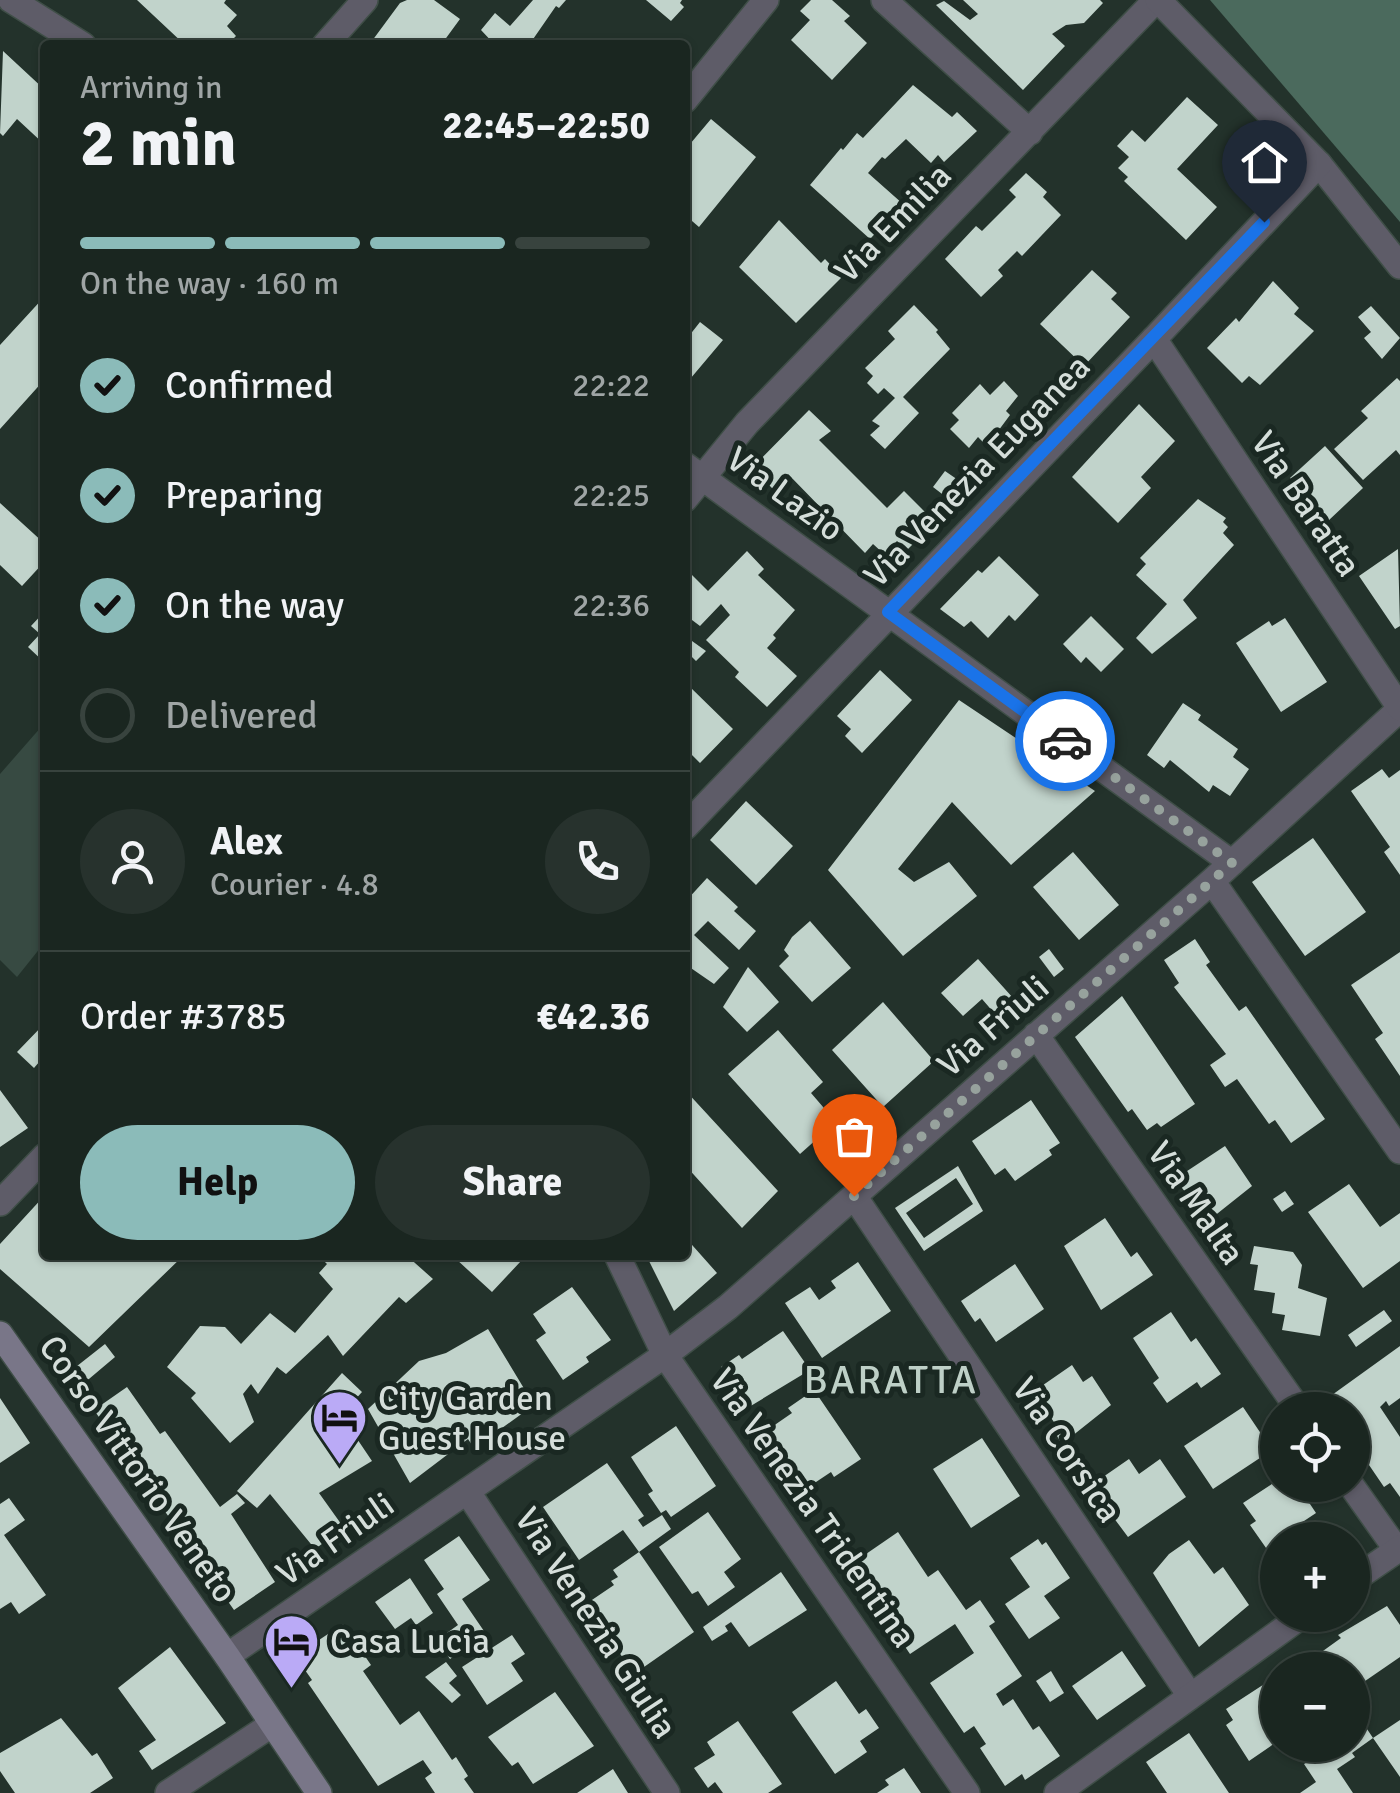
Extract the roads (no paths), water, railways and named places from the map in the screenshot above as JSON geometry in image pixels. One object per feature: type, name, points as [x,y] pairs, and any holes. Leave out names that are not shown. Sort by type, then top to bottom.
[{"type":"main road","name":"Corso Vittorio Veneto","points":[[0,1334],[228,1656],[319,1793]]},
{"type":"street","points":[[12,0],[75,40]]},
{"type":"street","points":[[329,40],[365,0]]},
{"type":"street","points":[[690,94],[766,0]]},
{"type":"street","points":[[884,0],[1030,132]]},
{"type":"street","points":[[1157,0],[1319,164],[1400,266]]},
{"type":"street","name":"Via Emilia","points":[[694,471],[746,423],[1157,0]]},
{"type":"street","name":"Via Venezia Euganea","points":[[690,822],[1319,164]]},
{"type":"street","name":"Via Baratta","points":[[1154,339],[1400,708]]},
{"type":"street","name":"Via Lazio","points":[[694,471],[1232,863]]},
{"type":"street","name":"Via Friuli","points":[[228,1656],[665,1355],[728,1307],[1212,881],[1400,708]]},
{"type":"street","points":[[1212,881],[1400,1151]]},
{"type":"street","name":"Via Malta","points":[[1036,1036],[1286,1392]]},
{"type":"street","points":[[0,1203],[40,1161]]},
{"type":"street","name":"Via Corsica","points":[[854,1196],[1189,1694]]},
{"type":"street","name":"Via Venezia Tridentina","points":[[619,1260],[665,1355],[966,1793]]},
{"type":"street","name":"Via Venezia Giulia","points":[[467,1491],[667,1793]]},
{"type":"street","points":[[1363,1502],[1399,1551],[1370,1570]]},
{"type":"street","points":[[1057,1793],[1278,1632]]},
{"type":"street","points":[[168,1793],[271,1725]]},
{"type":"place","name":"City Garden Guest House","points":[[339,1467]]},
{"type":"place","name":"Casa Lucia","points":[[291,1690]]},
{"type":"district","name":"BARATTA","points":[[891,1380]]}]
